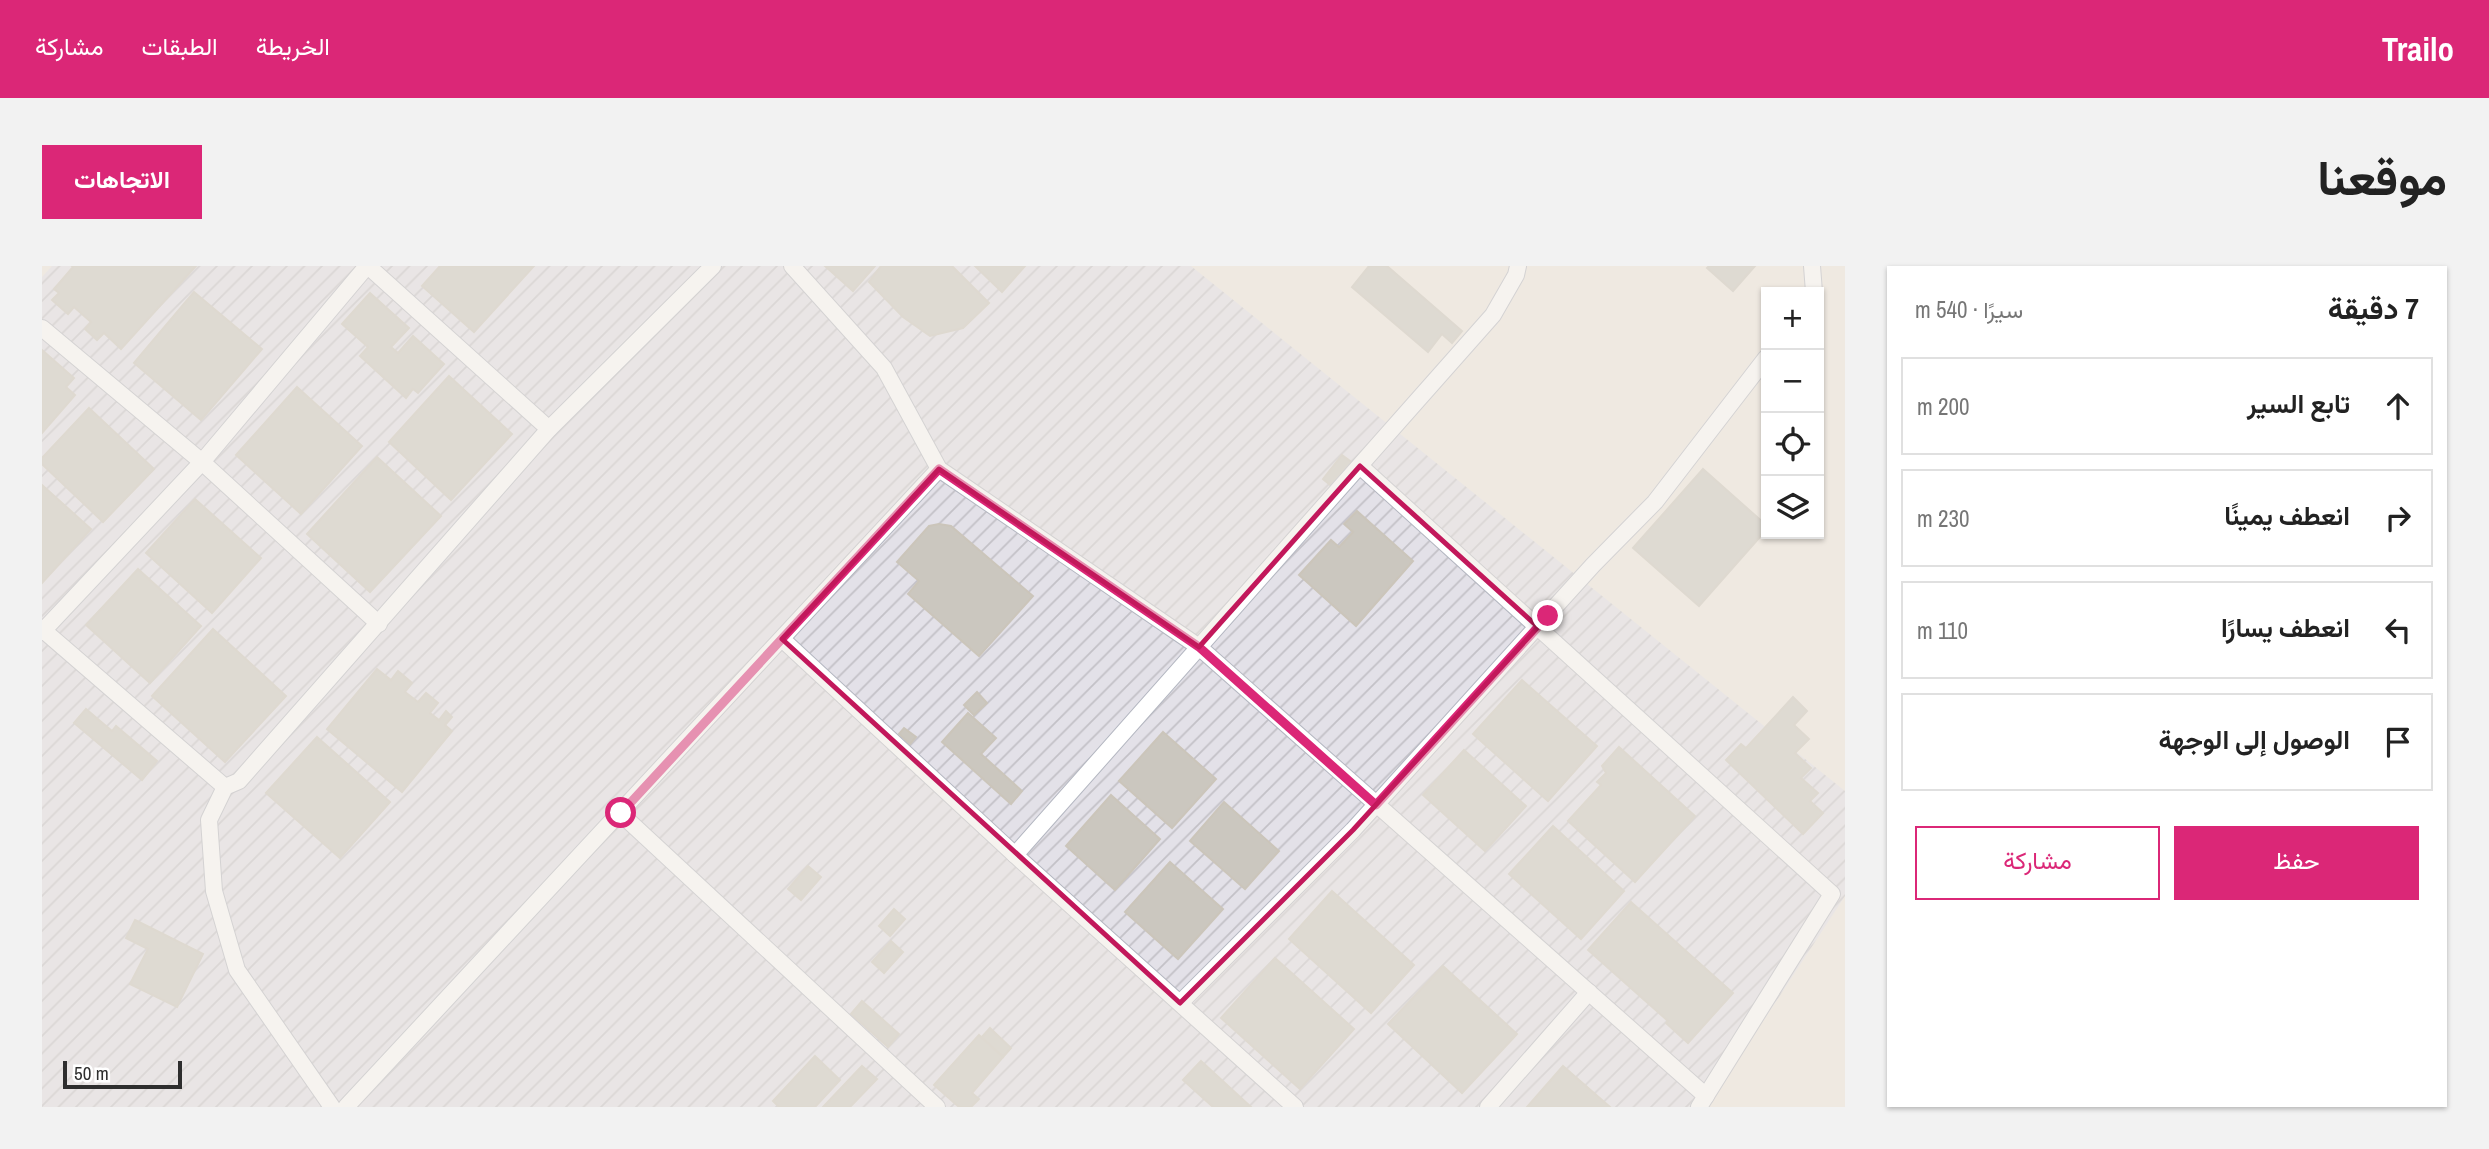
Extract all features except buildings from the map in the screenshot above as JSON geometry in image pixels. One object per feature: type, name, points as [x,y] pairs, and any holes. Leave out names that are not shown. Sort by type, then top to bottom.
[{"type":"street","points":[[225,787],[42,630],[202,462],[368,266],[549,429]]},
{"type":"street","points":[[332,1107],[237,970],[214,891],[209,820],[225,787],[239,781],[549,429],[713,266]]},
{"type":"street","points":[[792,266],[884,368],[939,469],[1199,647],[1588,992],[1702,1102],[1832,894],[1360,466]]},
{"type":"street","points":[[1015,855],[1493,316],[1516,275],[1518,266]]},
{"type":"street","points":[[1812,266],[1814,287]]},
{"type":"street","points":[[42,328],[202,462],[379,624]]},
{"type":"street","points":[[1180,1003],[1376,805],[1593,565],[1655,502],[1761,364]]},
{"type":"street","points":[[346,1107],[939,469]]},
{"type":"street","points":[[782,639],[1015,855],[1295,1107]]},
{"type":"street","points":[[621,813],[937,1107]]},
{"type":"street","points":[[1488,1107],[1588,992]]},
{"type":"highlighted area","points":[[1360,466],[1538,627],[1353,830],[1180,1003],[782,639],[939,469],[1199,647]]},
{"type":"shaded area","points":[[52,266],[1191,266],[1845,791],[1845,896],[1707,1107],[42,1107],[42,277]]},
{"type":"route","points":[[621,813],[939,469],[1199,647],[1376,805],[1548,616]]}]
